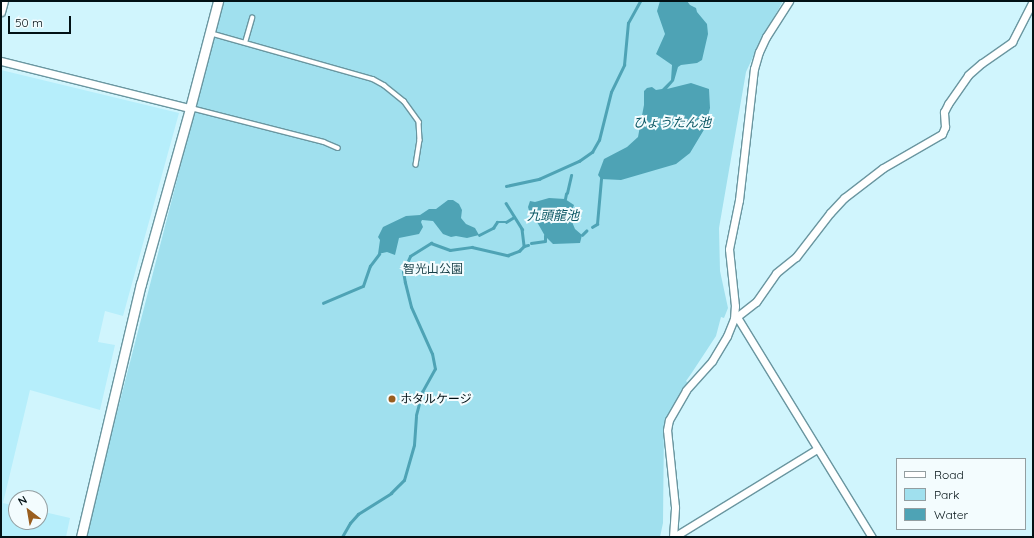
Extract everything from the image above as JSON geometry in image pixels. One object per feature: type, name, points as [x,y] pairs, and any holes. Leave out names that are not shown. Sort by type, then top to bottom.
[{"type":"street","points":[[1,12],[4,1]]},
{"type":"street","points":[[81,537],[141,284],[218,1]]},
{"type":"street","points":[[673,537],[675,507],[667,440],[669,420],[686,390],[712,361],[727,336],[735,318],[729,249],[739,200],[754,69],[759,52],[766,37],[789,1]]},
{"type":"street","points":[[735,318],[756,302],[776,273],[796,257],[830,213],[844,198],[883,168],[942,134],[945,127],[944,112],[948,104],[968,75],[982,63],[1012,42],[1033,1]]},
{"type":"street","points":[[1,61],[190,108]]},
{"type":"street","points":[[735,318],[872,537]]},
{"type":"street","points":[[673,537],[817,449]]},
{"type":"lane","points":[[245,43],[252,18]]},
{"type":"lane","points":[[210,33],[373,80],[393,91],[404,101],[419,122],[420,140],[416,165]]},
{"type":"lane","points":[[190,108],[324,142],[338,148]]},
{"type":"shaded area","points":[[1,70],[179,113],[123,316],[105,311],[98,342],[115,345],[100,410],[30,390],[3,503],[8,504],[8,530],[48,530],[48,513],[70,518],[66,537],[1,537]]},
{"type":"green space","name":"智光山公園","points":[[223,1],[783,1],[759,44],[746,72],[719,228],[720,271],[728,308],[724,318],[721,317],[716,336],[686,381],[688,383],[664,422],[663,523],[660,537],[85,537]]},
{"type":"water","name":"ひょうたん池","points":[[660,1],[687,1],[690,5],[696,8],[697,12],[707,24],[708,34],[702,60],[697,63],[681,65],[678,67],[674,81],[667,89],[691,83],[709,89],[710,108],[705,128],[690,153],[676,164],[621,180],[601,179],[598,175],[604,159],[627,147],[638,137],[644,105],[644,91],[647,88],[652,87],[656,90],[662,89],[671,80],[672,65],[656,54],[665,34],[657,11]]},
{"type":"water","name":"九頭龍池","points":[[549,198],[565,199],[574,205],[570,217],[575,229],[582,235],[580,243],[553,244],[545,236],[537,222],[531,218],[528,207],[530,201],[535,202]]},
{"type":"water","points":[[448,200],[453,200],[459,204],[462,210],[461,218],[466,224],[475,228],[479,235],[467,238],[456,236],[451,237],[443,234],[433,221],[422,220],[421,222],[423,227],[419,234],[399,238],[395,255],[387,252],[378,254],[380,240],[378,237],[383,227],[406,216],[420,215],[429,209],[436,209]]},
{"type":"waterway","points":[[506,186],[539,179],[579,161],[592,152],[599,140],[611,92],[624,65],[628,23],[640,1]]},
{"type":"waterway","points":[[567,193],[571,175]]},
{"type":"waterway","points":[[592,227],[597,224],[601,179]]},
{"type":"waterway","points":[[565,199],[566,194]]},
{"type":"waterway","points":[[506,203],[522,229],[524,246]]},
{"type":"waterway","points":[[479,235],[493,228],[497,222],[506,222],[514,217]]},
{"type":"waterway","points":[[582,235],[586,231]]},
{"type":"waterway","points":[[531,243],[545,241],[545,236]]},
{"type":"waterway","points":[[416,415],[422,392],[435,369],[432,354],[411,307],[405,283],[403,272],[410,256],[431,243],[450,250],[472,247],[508,255],[519,251],[524,246],[528,245]]},
{"type":"waterway","points":[[323,303],[363,286],[370,266],[379,254]]},
{"type":"waterway","points":[[342,537],[350,523],[358,514],[391,493],[404,480],[414,445],[416,417]]},
{"type":"place","name":"ホタルケージ","points":[[392,399]]}]
